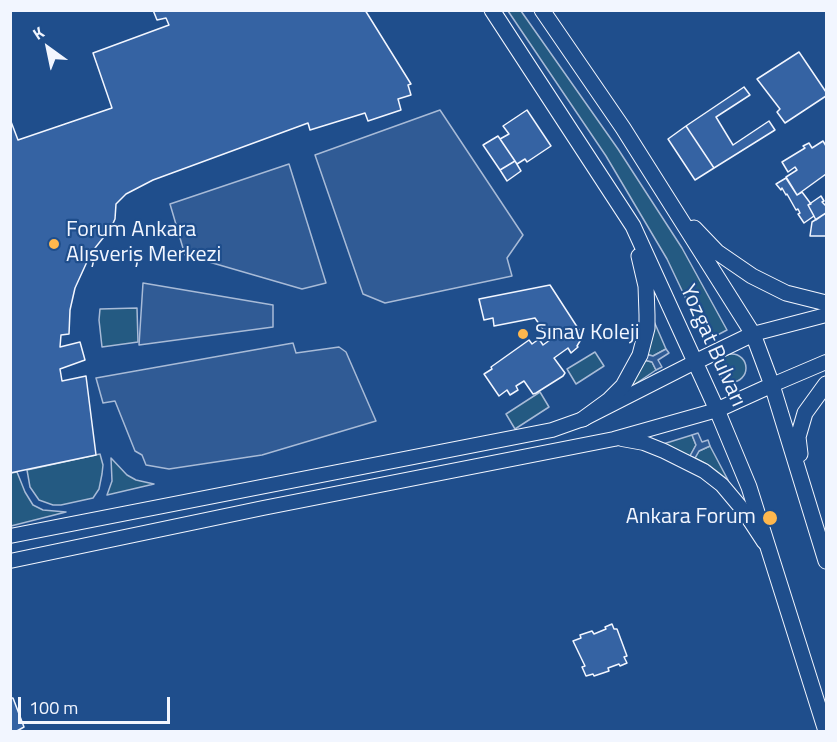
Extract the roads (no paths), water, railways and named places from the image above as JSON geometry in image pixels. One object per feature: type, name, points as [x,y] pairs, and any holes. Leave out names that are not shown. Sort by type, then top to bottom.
[{"type":"main road","name":"Yozgat Bulvarı","points":[[492,10],[633,226],[717,410],[749,487],[826,731]]},
{"type":"main road","name":"Yozgat Bulvarı","points":[[542,10],[623,128],[753,334],[772,385],[803,487],[823,534],[826,561]]},
{"type":"main road","points":[[671,204],[717,252],[752,276],[786,293],[826,303]]},
{"type":"main road","points":[[584,419],[623,386],[635,367],[643,345],[647,328],[646,286],[633,226]]},
{"type":"main road","points":[[10,536],[528,436],[584,419],[753,334],[826,315]]},
{"type":"main road","points":[[10,561],[614,438],[717,410],[826,362]]},
{"type":"main road","points":[[803,487],[798,437],[805,413],[826,384]]},
{"type":"main road","points":[[614,438],[644,443],[689,462],[704,471],[722,485],[743,510],[770,551]]},
{"type":"place","name":"Forum Ankara Alışveriş Merkezi","points":[[54,244]]},
{"type":"place","name":"Sınav Koleji","points":[[523,334]]},
{"type":"place","name":"Ankara Forum","points":[[770,518]]}]
